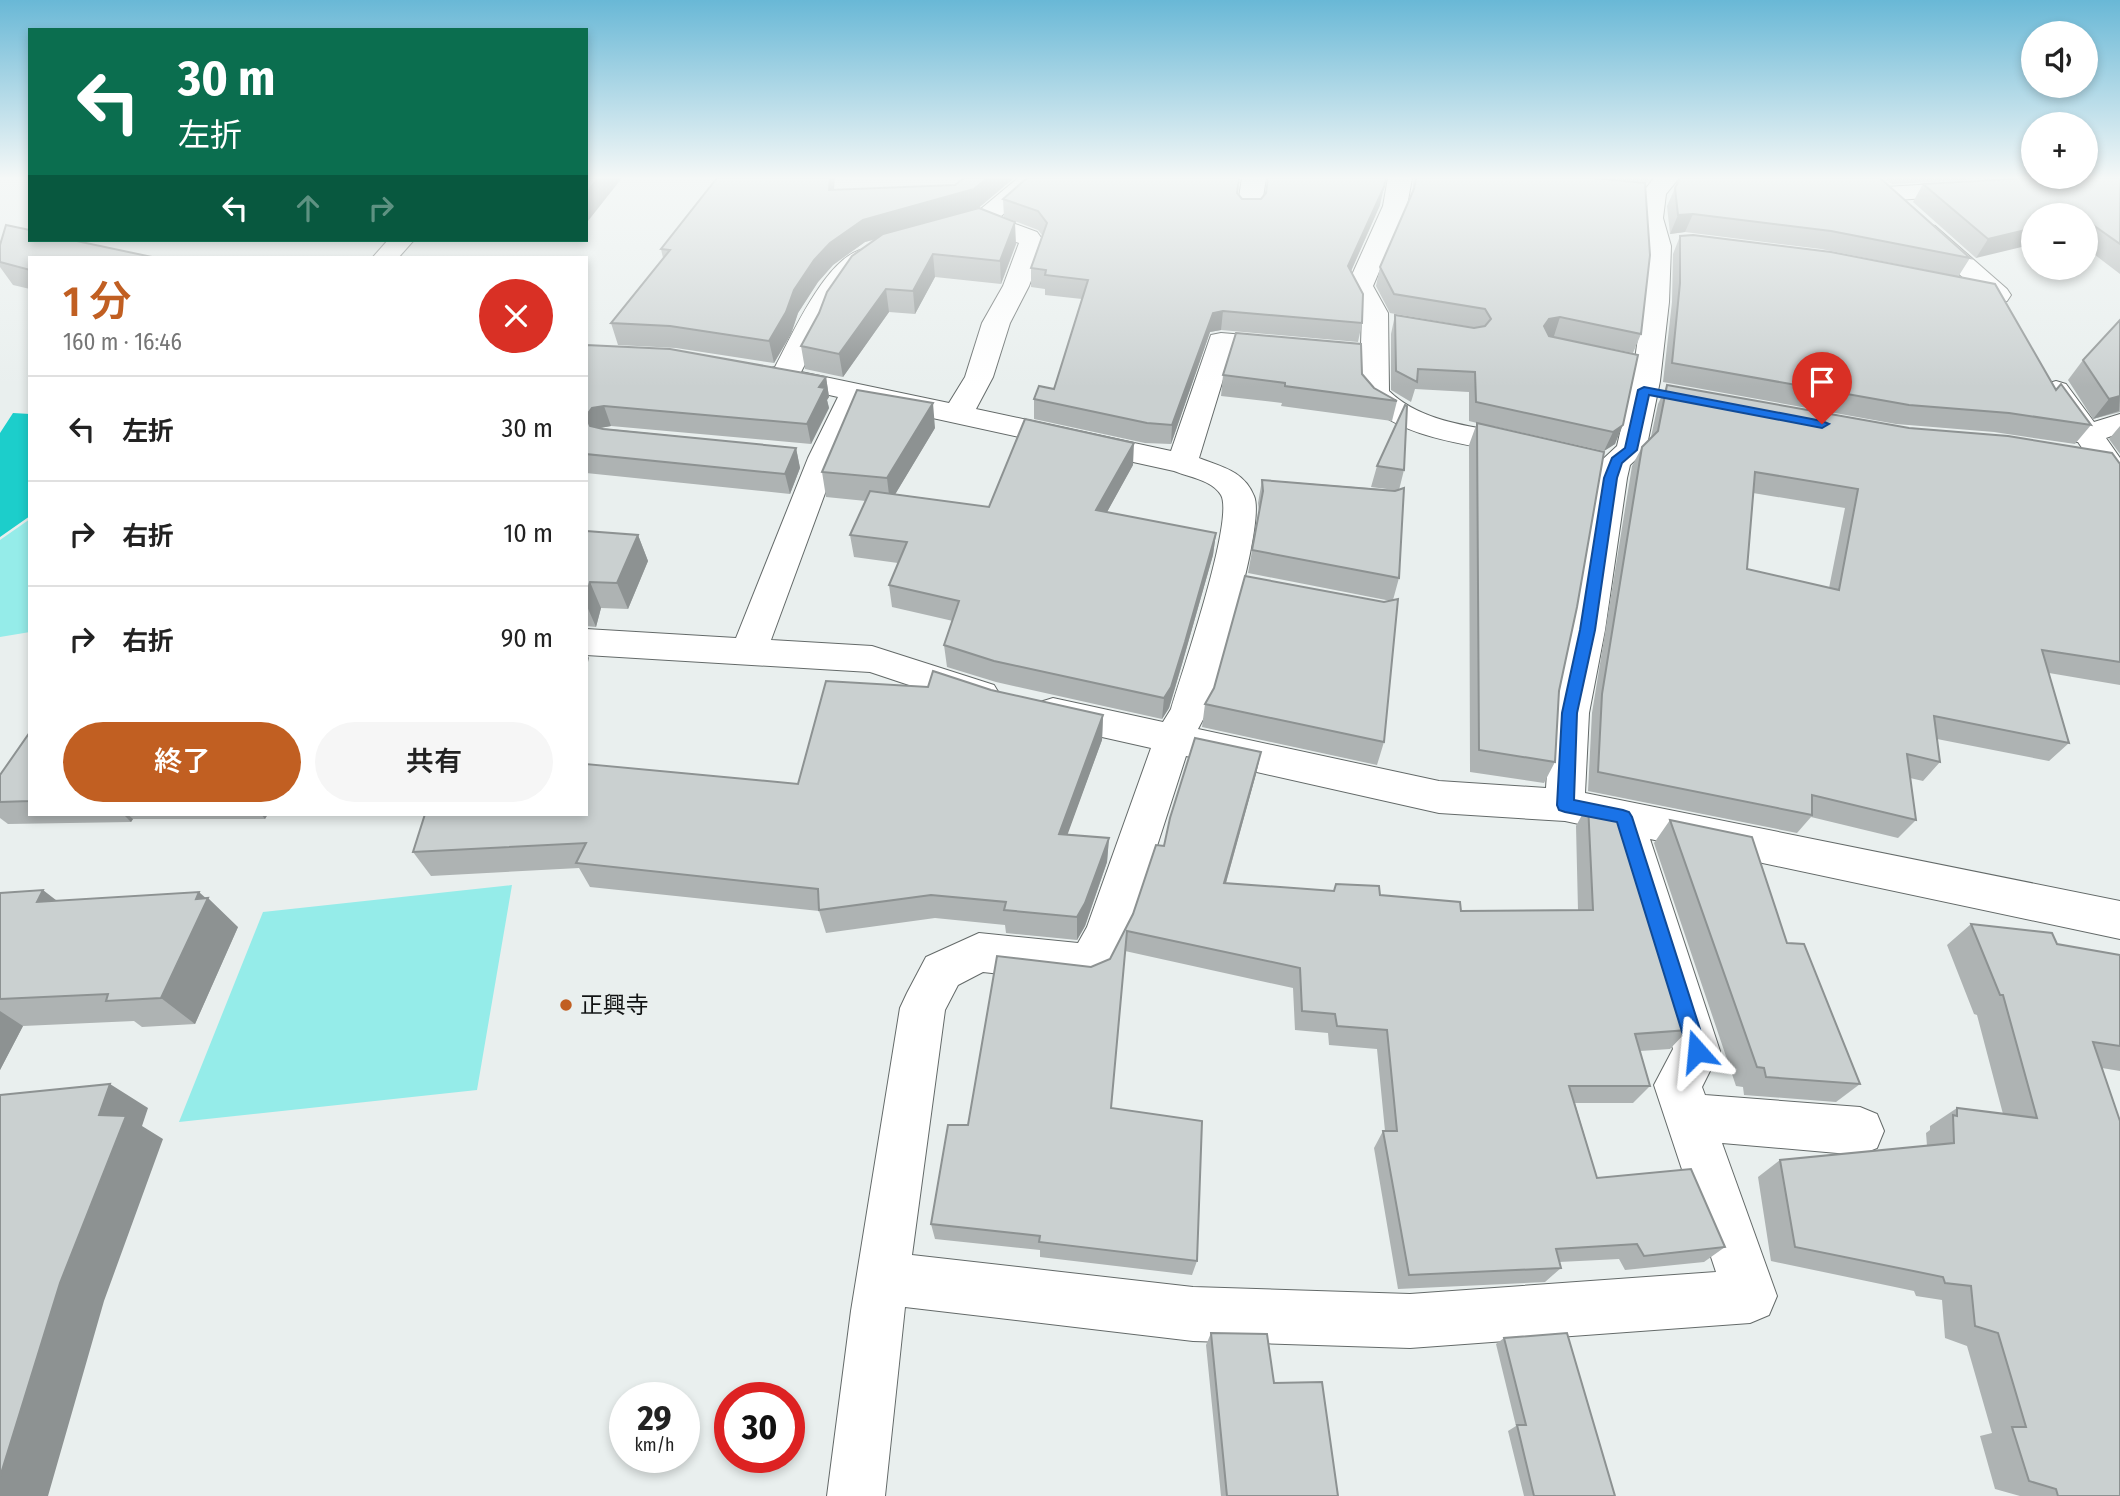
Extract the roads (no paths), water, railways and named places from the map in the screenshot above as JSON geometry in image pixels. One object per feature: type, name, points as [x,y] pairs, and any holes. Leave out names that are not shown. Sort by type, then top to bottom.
[{"type":"street","points":[[856,1496],[883,1278],[923,1008],[942,971],[979,952],[1090,964],[1107,933],[1173,738],[1188,710],[1239,586],[1241,514],[1254,490],[1182,463],[770,374],[807,335],[814,314],[828,289],[862,257],[881,248]]},
{"type":"street","points":[[958,414],[979,377],[996,323],[1016,286],[1030,248]]},
{"type":"street","points":[[1377,248],[1360,286],[1373,304],[1384,334],[1374,393],[1380,401],[1420,422],[1550,452]]},
{"type":"street","points":[[1565,805],[1570,713],[1587,630],[1611,478],[1602,463],[1616,461],[1631,450],[1646,378],[1656,302],[1670,248]]},
{"type":"street","points":[[1946,248],[1998,295],[2012,321]]},
{"type":"street","points":[[1950,284],[1998,295]]},
{"type":"street","points":[[1182,463],[1221,341],[1384,334]]},
{"type":"street","points":[[2039,364],[2077,445],[2113,471]]},
{"type":"street","points":[[749,650],[810,456],[854,393]]},
{"type":"street","points":[[2077,445],[2120,422]]},
{"type":"street","points":[[588,642],[872,659],[993,699],[1439,797],[1565,805],[2120,920]]},
{"type":"street","points":[[883,1278],[1193,1314],[1410,1321],[1750,1296],[1678,1085],[1697,1051],[1623,817]]},
{"type":"street","points":[[1689,1117],[1860,1131]]},
{"type":"place","name":"正興寺","points":[[566,1005]]}]
